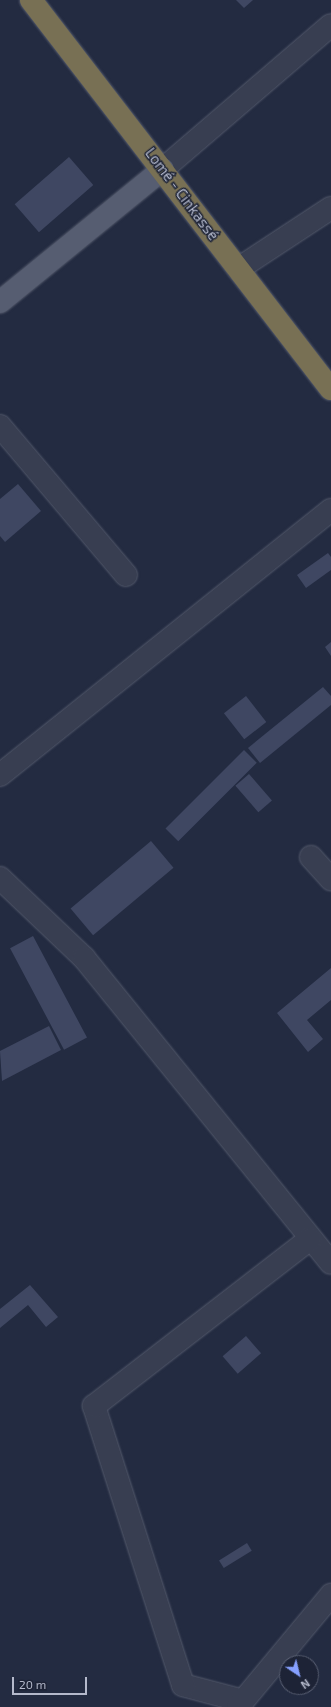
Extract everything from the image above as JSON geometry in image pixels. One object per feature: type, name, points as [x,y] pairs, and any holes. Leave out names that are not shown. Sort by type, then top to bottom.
[{"type":"highway","name":"Lomé - Cinkassé","points":[[31,0],[163,169],[331,389]]},
{"type":"main road","points":[[0,302],[163,169]]},
{"type":"street","points":[[163,169],[331,25]]},
{"type":"street","points":[[238,269],[331,208]]},
{"type":"street","points":[[0,426],[126,575]]},
{"type":"street","points":[[0,775],[331,510]]},
{"type":"street","points":[[311,857],[331,879]]},
{"type":"street","points":[[0,878],[84,958],[310,1239],[331,1263]]},
{"type":"street","points":[[310,1239],[94,1406],[183,1685],[240,1704],[331,1595]]},
{"type":"building","points":[[236,0],[253,0],[244,8]]},
{"type":"building","points":[[69,157],[93,185],[39,232],[15,204]]},
{"type":"building","points":[[18,484],[41,511],[5,542],[0,536],[0,499]]},
{"type":"building","points":[[328,553],[331,557],[331,570],[306,588],[297,575]]},
{"type":"building","points":[[331,642],[331,656],[325,647]]},
{"type":"building","points":[[323,687],[331,696],[331,705],[260,763],[248,748]]},
{"type":"building","points":[[246,696],[266,722],[244,739],[224,713]]},
{"type":"building","points":[[244,750],[257,763],[178,841],[166,828]]},
{"type":"building","points":[[249,774],[272,800],[258,812],[235,786]]},
{"type":"building","points":[[151,841],[173,868],[93,935],[71,908]]},
{"type":"building","points":[[33,936],[87,1038],[64,1050],[10,948]]},
{"type":"building","points":[[331,968],[331,1000],[307,1020],[323,1039],[308,1052],[277,1013]]},
{"type":"building","points":[[49,1026],[61,1050],[2,1081],[0,1051]]},
{"type":"building","points":[[30,1285],[58,1317],[46,1327],[28,1305],[0,1328],[0,1309]]},
{"type":"building","points":[[246,1336],[261,1353],[238,1374],[223,1356]]},
{"type":"building","points":[[247,1543],[252,1551],[224,1568],[219,1560]]}]
